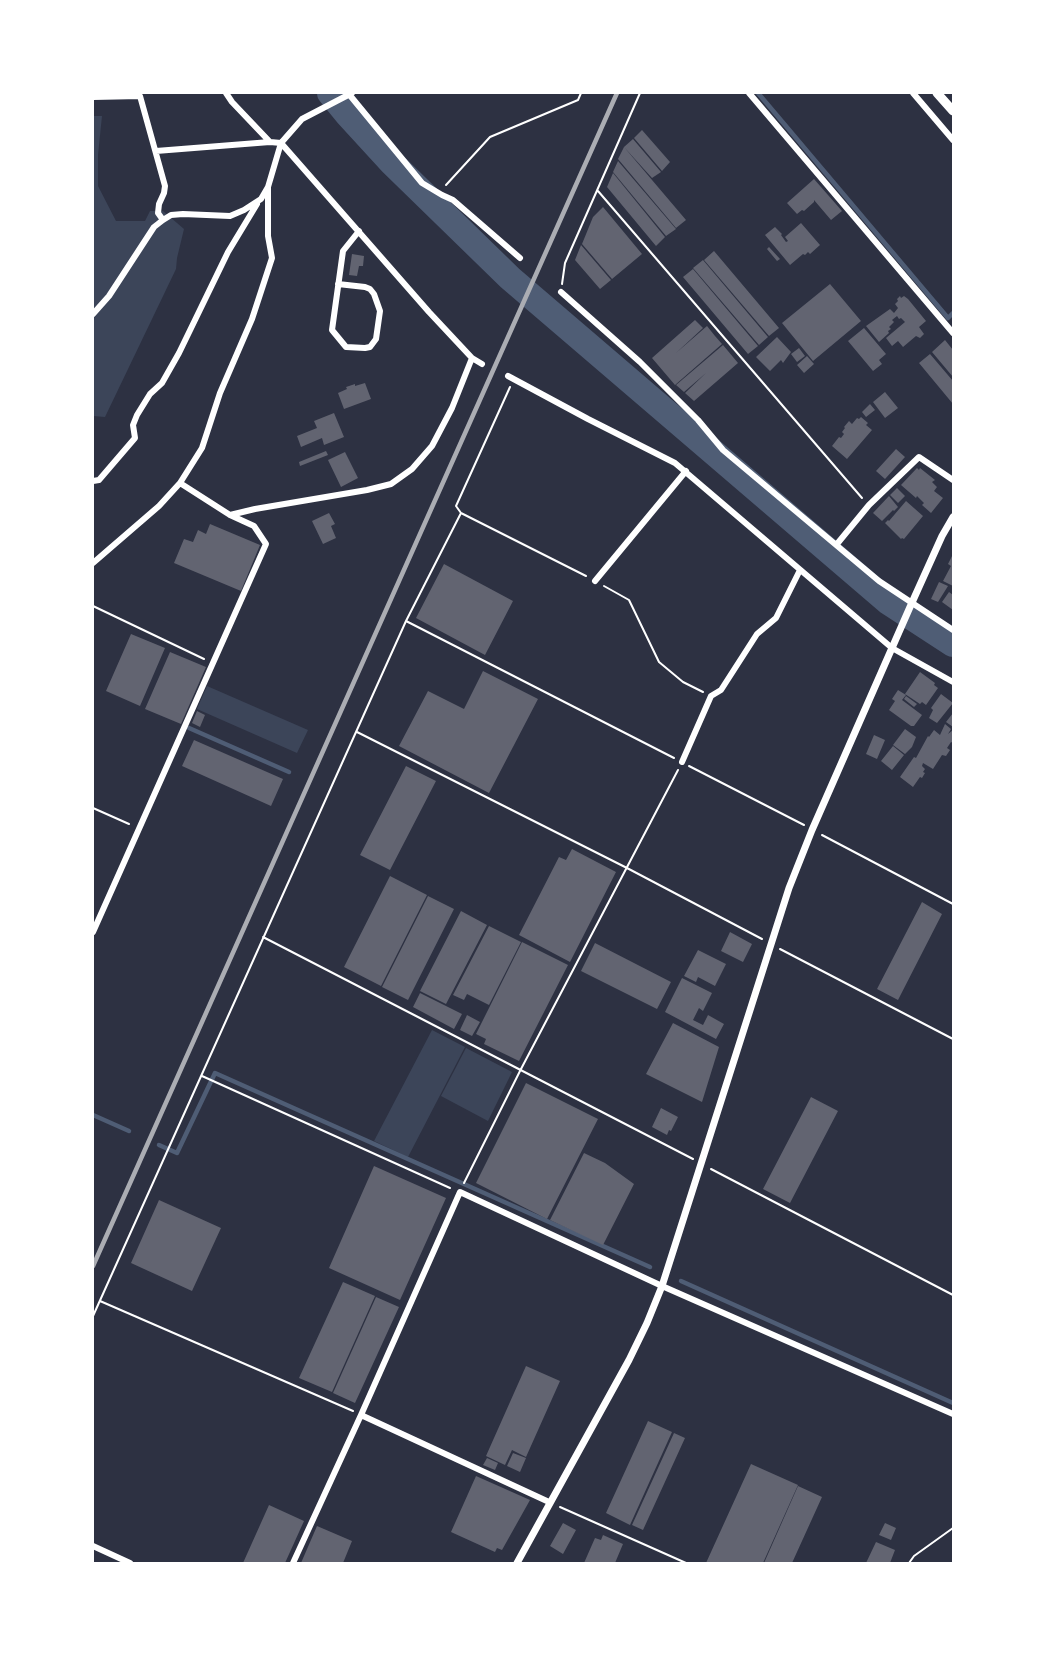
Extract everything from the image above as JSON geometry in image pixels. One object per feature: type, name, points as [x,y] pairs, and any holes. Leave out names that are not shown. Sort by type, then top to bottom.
[{"type":"main road","points":[[938,93],[953,111]]},
{"type":"street","points":[[226,93],[231,102],[270,142]]},
{"type":"street","points":[[749,93],[953,333]]},
{"type":"street","points":[[913,93],[953,140]]},
{"type":"street","points":[[93,481],[99,480],[135,438],[133,425],[137,415],[150,394],[162,383],[228,252],[268,187],[281,143],[302,119],[311,113],[348,94],[422,183],[453,200],[520,258]]},
{"type":"street","points":[[93,97],[140,96],[165,186],[158,213],[163,220]]},
{"type":"street","points":[[156,151],[281,143],[429,312],[472,358],[482,364]]},
{"type":"street","points":[[93,563],[159,506],[180,483],[202,448],[220,393],[252,319],[272,258],[268,236],[268,187]]},
{"type":"street","points":[[93,314],[109,296],[154,227],[163,220],[171,215],[183,214],[230,216],[261,199]]},
{"type":"street","points":[[338,284],[365,287],[374,294],[380,311],[376,339],[370,346],[346,347],[332,330],[338,284],[343,251],[359,231]]},
{"type":"street","points":[[561,292],[640,362],[698,420],[723,450],[879,581],[911,605],[953,630]]},
{"type":"street","points":[[230,515],[391,484],[412,469],[432,446],[452,408],[472,358]]},
{"type":"street","points":[[511,377],[675,463],[893,646],[953,681]]},
{"type":"street","points":[[837,544],[869,506],[919,457],[953,480]]},
{"type":"street","points":[[595,581],[686,471]]},
{"type":"street","points":[[93,932],[266,544],[254,526],[230,515],[180,483]]},
{"type":"street","points":[[517,1563],[629,1360],[662,1286],[789,888],[812,830],[911,605],[953,517]]},
{"type":"street","points":[[682,762],[711,696],[721,690],[757,634],[776,618],[800,570]]},
{"type":"street","points":[[292,1563],[361,1415],[460,1192],[662,1286],[953,1414]]},
{"type":"street","points":[[361,1415],[549,1502]]},
{"type":"street","points":[[93,1546],[130,1563]]},
{"type":"path","points":[[442,195],[447,183],[490,137],[578,100],[581,93]]},
{"type":"path","points":[[565,271],[565,263],[640,93]]},
{"type":"path","points":[[598,191],[869,506]]},
{"type":"path","points":[[511,377],[456,506],[461,513],[628,600],[659,662],[683,682],[711,696]]},
{"type":"path","points":[[93,1316],[406,621],[461,513]]},
{"type":"path","points":[[93,606],[213,663]]},
{"type":"path","points":[[357,732],[627,868],[953,1040]]},
{"type":"path","points":[[465,1182],[521,1069],[682,762]]},
{"type":"path","points":[[93,808],[140,829]]},
{"type":"path","points":[[263,937],[953,1295]]},
{"type":"path","points":[[202,1076],[460,1192]]},
{"type":"path","points":[[100,1301],[361,1415]]},
{"type":"path","points":[[549,1502],[686,1563]]},
{"type":"path","points":[[909,1563],[914,1556],[953,1528]]},
{"type":"shaded area","points":[[93,116],[102,116],[98,186],[116,221],[145,221],[150,211],[163,211],[184,229],[176,269],[105,417],[93,416]]},
{"type":"shaded area","points":[[207,686],[308,730],[297,753],[197,709]]},
{"type":"shaded area","points":[[432,1030],[465,1047],[408,1157],[374,1141]]},
{"type":"shaded area","points":[[466,1048],[512,1072],[488,1121],[441,1096]]},
{"type":"building","points":[[642,130],[670,162],[662,171],[634,138]]},
{"type":"building","points":[[633,139],[661,172],[652,178],[624,147]]},
{"type":"building","points":[[624,147],[686,220],[676,228],[618,159]]},
{"type":"building","points":[[618,161],[676,229],[666,236],[613,172]]},
{"type":"building","points":[[613,173],[665,237],[656,246],[607,187]]},
{"type":"building","points":[[814,179],[842,211],[831,220],[814,200],[804,211],[797,214],[787,203]]},
{"type":"building","points":[[603,207],[642,254],[612,279],[582,244],[593,217]]},
{"type":"building","points":[[801,223],[820,245],[810,254],[808,252],[803,254],[790,265],[765,235],[775,227],[786,242],[788,241],[785,237]]},
{"type":"building","points":[[581,245],[611,280],[600,289],[575,260]]},
{"type":"building","points":[[769,247],[780,259],[777,261],[767,249]]},
{"type":"building","points":[[714,251],[779,328],[769,336],[704,260]]},
{"type":"building","points":[[352,254],[364,256],[363,266],[359,266],[357,276],[349,275]]},
{"type":"building","points":[[703,260],[768,337],[759,345],[693,268]]},
{"type":"building","points":[[693,269],[758,346],[748,354],[683,277]]},
{"type":"building","points":[[830,284],[861,321],[813,361],[782,323]]},
{"type":"building","points":[[900,296],[908,299],[926,321],[919,327],[924,334],[920,338],[916,336],[903,347],[898,341],[892,346],[886,338],[905,322],[901,318],[897,316],[892,320],[894,322],[889,327],[891,329],[889,333],[879,342],[866,326],[890,309],[894,313],[898,308],[895,304]]},
{"type":"building","points":[[695,320],[703,328],[676,353],[707,326],[722,344],[675,385],[652,358]]},
{"type":"building","points":[[864,328],[886,354],[879,360],[882,364],[873,371],[848,341]]},
{"type":"building","points":[[777,337],[791,352],[783,363],[781,360],[770,371],[756,357]]},
{"type":"building","points":[[945,340],[953,350],[953,377],[932,352]]},
{"type":"building","points":[[723,345],[738,363],[694,401],[685,393],[706,373],[684,392],[676,385]]},
{"type":"building","points":[[799,348],[805,356],[797,362],[791,354]]},
{"type":"building","points":[[930,354],[953,381],[953,404],[919,363]]},
{"type":"building","points":[[807,356],[814,364],[804,373],[797,365]]},
{"type":"building","points":[[365,383],[371,399],[344,409],[338,393],[347,389],[346,387]]},
{"type":"building","points":[[885,392],[898,408],[885,418],[873,402]]},
{"type":"building","points":[[870,404],[875,410],[866,417],[862,412]]},
{"type":"building","points":[[334,413],[344,437],[324,445],[322,438],[301,447],[297,436],[317,428],[314,421]]},
{"type":"building","points":[[861,417],[872,430],[847,459],[832,446],[844,434],[842,432],[849,421],[852,424]]},
{"type":"building","points":[[896,449],[905,457],[885,479],[876,471]]},
{"type":"building","points":[[326,451],[328,455],[300,466],[299,462]]},
{"type":"building","points":[[345,452],[358,478],[341,487],[328,460]]},
{"type":"building","points":[[917,468],[935,480],[932,482],[937,487],[934,491],[943,498],[931,513],[922,505],[924,503],[917,496],[916,498],[901,485]]},
{"type":"building","points":[[897,488],[905,496],[898,503],[890,495]]},
{"type":"building","points":[[889,496],[898,507],[882,521],[873,513]]},
{"type":"building","points":[[906,501],[923,516],[904,539],[901,539],[885,523]]},
{"type":"building","points":[[329,513],[335,524],[331,526],[336,538],[323,544],[312,521]]},
{"type":"building","points":[[210,524],[260,545],[241,591],[174,563],[184,539],[193,542],[198,530],[206,534]]},
{"type":"building","points":[[953,554],[953,586],[943,581],[951,566],[948,564]]},
{"type":"building","points":[[444,564],[513,601],[485,655],[416,618]]},
{"type":"building","points":[[939,582],[948,586],[938,602],[931,599]]},
{"type":"building","points":[[949,592],[953,595],[953,610],[942,602]]},
{"type":"building","points":[[131,634],[165,648],[140,706],[106,691]]},
{"type":"building","points":[[170,652],[206,667],[181,724],[145,709]]},
{"type":"building","points":[[483,671],[538,699],[489,793],[399,746],[428,691],[464,709]]},
{"type":"building","points":[[920,672],[938,688],[926,705],[922,702],[920,704],[905,694]]},
{"type":"building","points":[[898,690],[906,695],[902,700],[922,715],[914,726],[889,710]]},
{"type":"building","points":[[941,694],[953,703],[937,723],[929,718],[933,710],[931,708]]},
{"type":"building","points":[[906,696],[917,704],[914,707],[904,699]]},
{"type":"building","points":[[197,711],[205,715],[200,727],[192,723]]},
{"type":"building","points":[[953,713],[953,727],[946,722]]},
{"type":"building","points":[[945,724],[951,729],[948,734],[953,730],[953,743],[951,742],[947,748],[950,750],[946,756],[942,755],[933,769],[923,763],[925,773],[913,787],[900,777],[914,757],[916,758],[928,736],[934,730],[940,735]]},
{"type":"building","points":[[905,729],[916,737],[912,747],[905,754],[893,745]]},
{"type":"building","points":[[874,735],[885,740],[877,759],[866,754]]},
{"type":"building","points":[[194,740],[283,779],[271,806],[182,766]]},
{"type":"building","points":[[893,746],[904,755],[892,770],[881,761]]},
{"type":"building","points":[[406,766],[436,781],[390,870],[360,855]]},
{"type":"building","points":[[572,849],[616,872],[570,962],[519,935],[559,857],[566,860]]},
{"type":"building","points":[[390,876],[427,895],[381,986],[344,967]]},
{"type":"building","points":[[428,896],[454,909],[408,1000],[382,987]]},
{"type":"building","points":[[922,902],[942,914],[898,1000],[877,989]]},
{"type":"building","points":[[461,911],[487,925],[446,1004],[420,991]]},
{"type":"building","points":[[489,926],[521,942],[489,1005],[467,994],[464,1000],[453,995]]},
{"type":"building","points":[[730,932],[752,944],[743,962],[721,951]]},
{"type":"building","points":[[522,942],[568,965],[519,1061],[484,1044],[486,1039],[476,1034]]},
{"type":"building","points":[[595,943],[671,982],[657,1009],[581,971]]},
{"type":"building","points":[[698,950],[726,964],[715,986],[698,977],[696,982],[684,976]]},
{"type":"building","points":[[682,978],[712,993],[703,1011],[699,1008],[693,1020],[703,1025],[708,1015],[724,1024],[716,1039],[665,1012]]},
{"type":"building","points":[[420,993],[462,1014],[454,1029],[413,1007]]},
{"type":"building","points":[[467,1015],[480,1022],[472,1036],[460,1030]]},
{"type":"building","points":[[673,1023],[719,1047],[702,1102],[646,1074]]},
{"type":"building","points":[[526,1083],[598,1119],[547,1219],[476,1183]]},
{"type":"building","points":[[811,1097],[838,1111],[790,1203],[763,1189]]},
{"type":"building","points":[[661,1108],[678,1117],[667,1135],[652,1127]]},
{"type":"building","points":[[584,1153],[605,1163],[634,1184],[603,1245],[550,1220]]},
{"type":"building","points":[[374,1166],[446,1198],[400,1300],[329,1268]]},
{"type":"building","points":[[159,1200],[221,1228],[192,1291],[131,1263]]},
{"type":"building","points":[[343,1282],[375,1296],[332,1392],[299,1378]]},
{"type":"building","points":[[376,1297],[399,1307],[355,1403],[333,1393]]},
{"type":"building","points":[[526,1366],[560,1381],[526,1457],[512,1450],[505,1465],[486,1456]]},
{"type":"building","points":[[648,1421],[672,1432],[630,1525],[606,1513]]},
{"type":"building","points":[[674,1433],[685,1438],[643,1530],[632,1525]]},
{"type":"building","points":[[513,1453],[526,1458],[520,1472],[507,1466]]},
{"type":"building","points":[[487,1458],[498,1463],[495,1470],[483,1465]]},
{"type":"building","points":[[751,1464],[798,1485],[763,1563],[706,1563]]},
{"type":"building","points":[[476,1476],[530,1500],[502,1550],[497,1548],[495,1552],[451,1532]]},
{"type":"building","points":[[798,1486],[822,1497],[792,1563],[764,1563]]},
{"type":"building","points":[[269,1505],[304,1521],[285,1563],[243,1563]]},
{"type":"building","points":[[563,1523],[576,1530],[563,1554],[550,1546]]},
{"type":"building","points":[[885,1523],[896,1528],[891,1540],[879,1535]]},
{"type":"building","points":[[317,1526],[352,1541],[343,1563],[301,1563]]},
{"type":"building","points":[[603,1535],[623,1544],[615,1563],[584,1563],[595,1538],[601,1540]]},
{"type":"building","points":[[876,1542],[895,1550],[890,1563],[866,1563]]},
{"type":"waterway","points":[[330,93],[392,163],[510,278],[887,601],[953,644]]},
{"type":"waterway","points":[[758,93],[948,318],[953,313]]},
{"type":"waterway","points":[[189,728],[289,772]]},
{"type":"waterway","points":[[159,1145],[177,1153],[215,1073],[650,1267]]},
{"type":"waterway","points":[[93,1115],[129,1131]]},
{"type":"waterway","points":[[681,1281],[953,1403]]},
{"type":"railway","points":[[93,1266],[617,93]]}]
